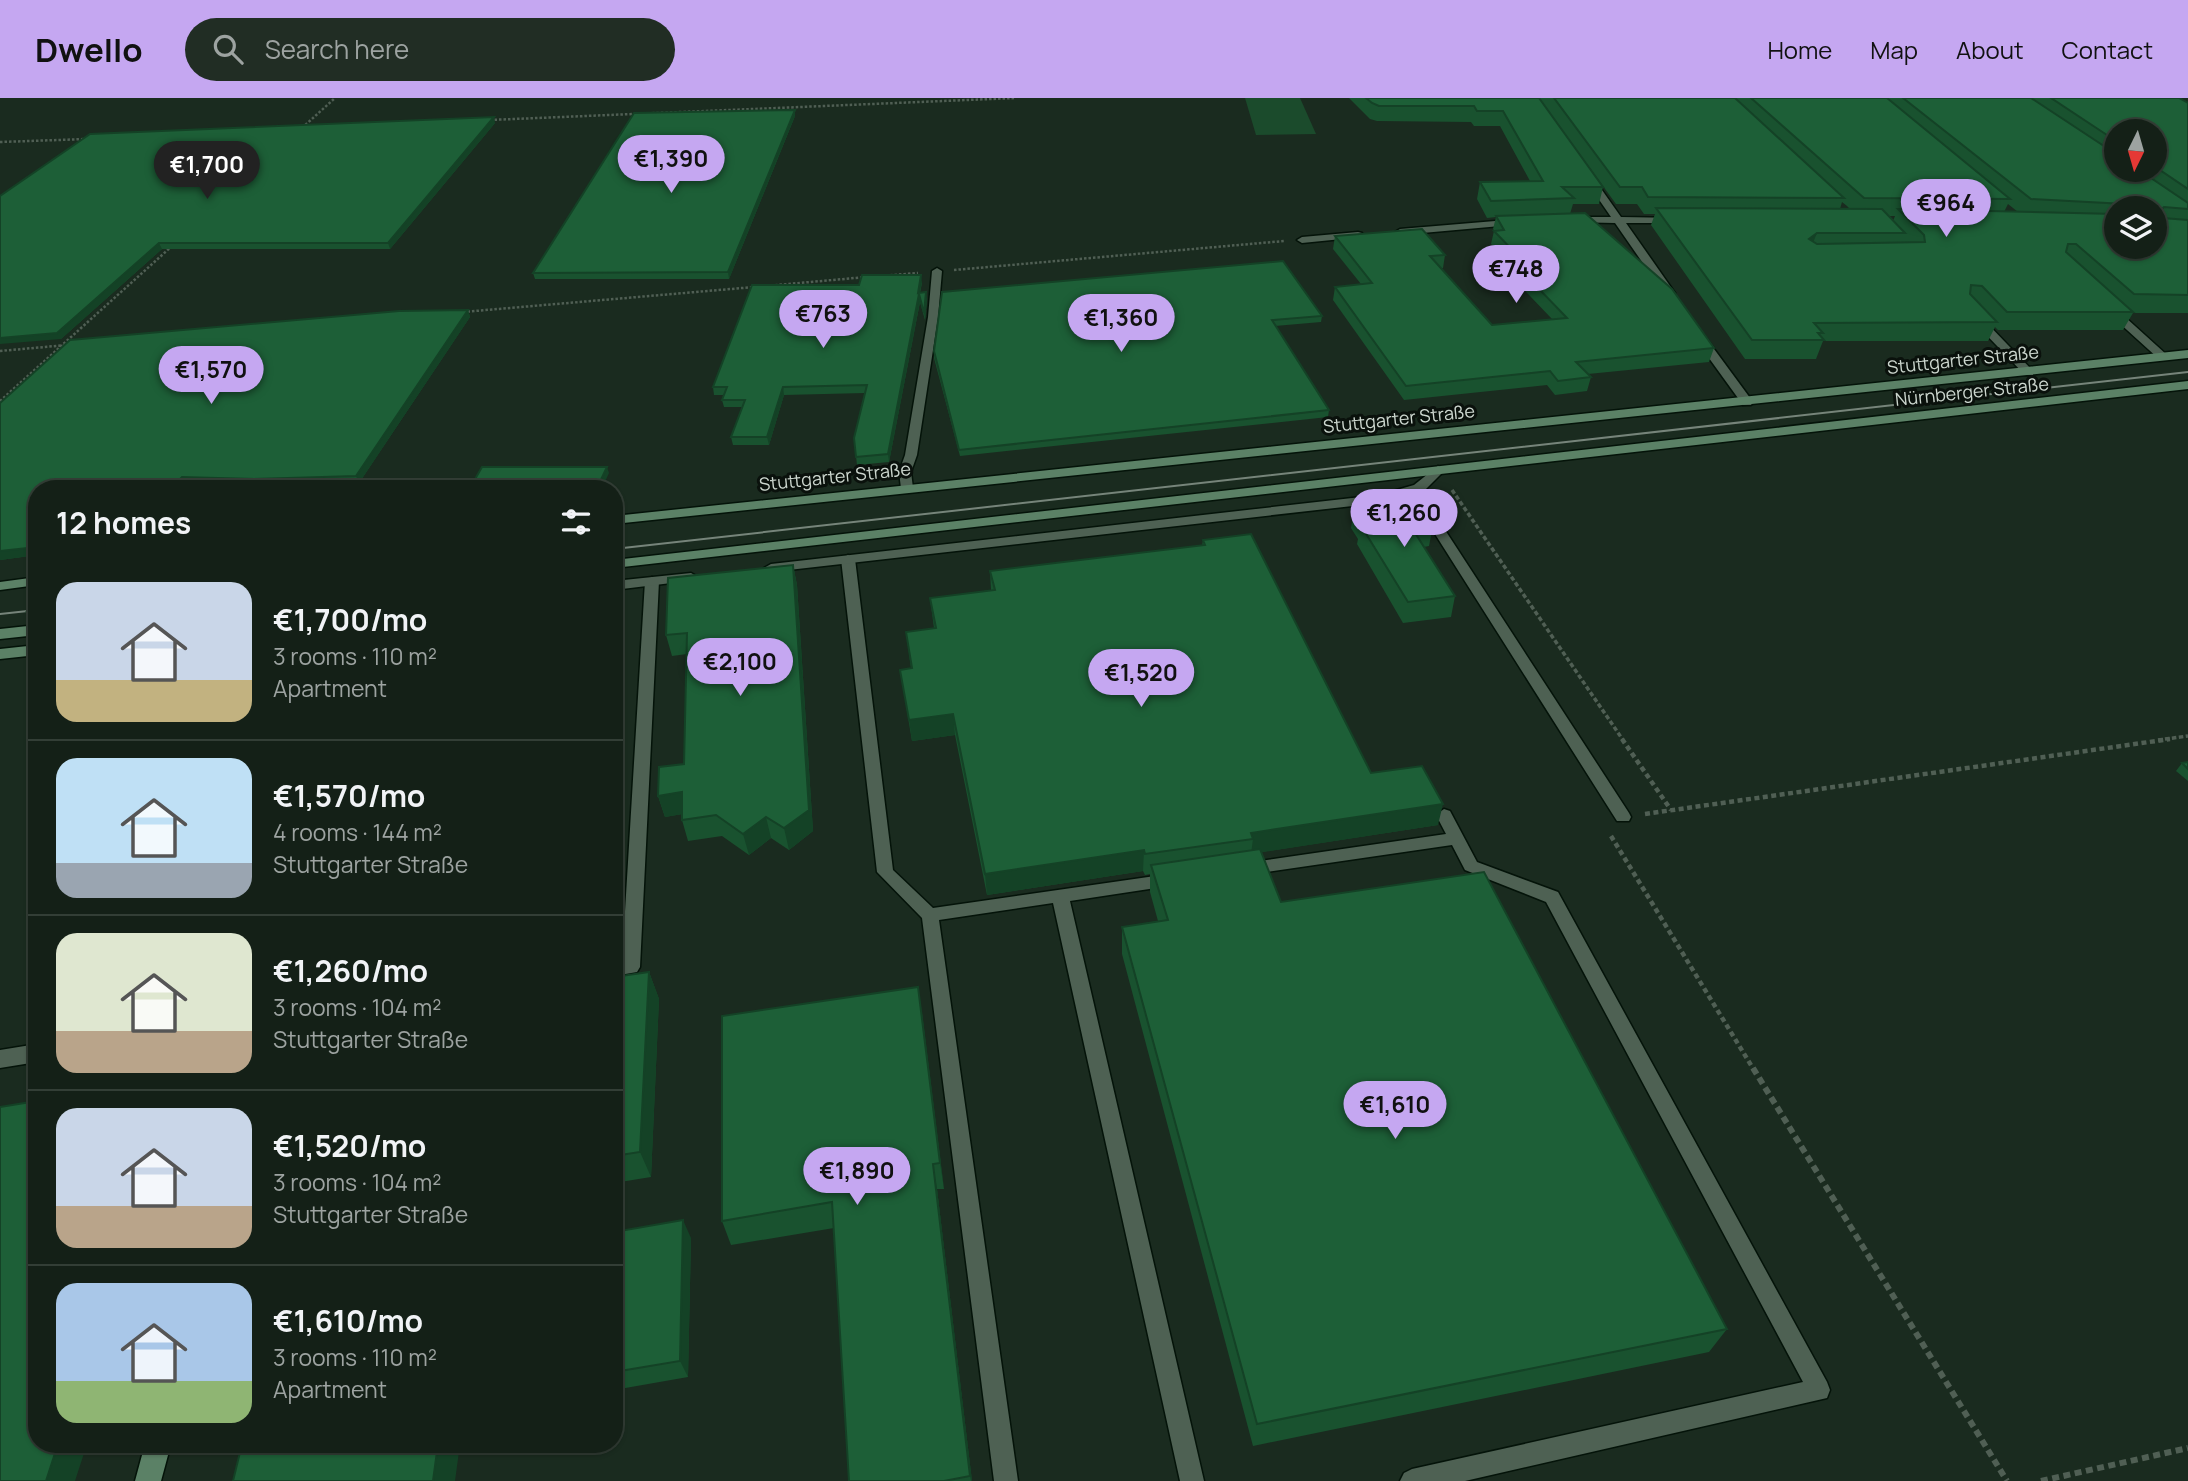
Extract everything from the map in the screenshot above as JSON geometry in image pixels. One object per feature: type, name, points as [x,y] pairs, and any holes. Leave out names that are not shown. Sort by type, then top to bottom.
[{"type":"main road","name":"Stuttgarter Straße","points":[[623,519],[2029,373],[2188,354]]},
{"type":"main road","name":"Nürnberger Straße","points":[[1438,470],[2188,385]]},
{"type":"main road","points":[[623,563],[1438,470]]},
{"type":"main road","points":[[0,586],[28,582]]},
{"type":"main road","points":[[0,634],[28,631]]},
{"type":"main road","points":[[0,654],[28,651]]},
{"type":"main road","points":[[148,1481],[156,1453]]},
{"type":"street","points":[[1581,166],[1673,299]]},
{"type":"street","points":[[1562,220],[1692,220]]},
{"type":"street","points":[[1386,233],[1534,221]]},
{"type":"street","points":[[1302,240],[1373,234]]},
{"type":"street","points":[[1695,330],[1747,402]]},
{"type":"street","points":[[756,569],[1415,493],[1429,483],[1438,470]]},
{"type":"street","points":[[623,585],[704,575]]},
{"type":"street","points":[[0,1059],[28,1054]]},
{"type":"lane","points":[[907,488],[905,472],[911,454],[933,317],[937,271]]},
{"type":"lane","points":[[2102,302],[2163,357]]},
{"type":"lane","points":[[1966,309],[2029,373]]},
{"type":"lane","points":[[1415,493],[1623,817]]},
{"type":"lane","points":[[848,559],[885,872],[930,915],[1006,1481]]},
{"type":"lane","points":[[623,968],[631,967],[652,582]]},
{"type":"lane","points":[[1412,1481],[1819,1390],[1552,897],[1471,866],[1444,815]]},
{"type":"lane","points":[[1224,872],[1457,838]]},
{"type":"lane","points":[[930,915],[1183,878]]},
{"type":"lane","points":[[1060,895],[1192,1481]]},
{"type":"path","points":[[314,129],[300,130],[335,98]]},
{"type":"path","points":[[479,121],[1015,98]]},
{"type":"path","points":[[0,142],[96,138]]},
{"type":"path","points":[[881,276],[1302,240]]},
{"type":"path","points":[[0,401],[175,243]]},
{"type":"path","points":[[451,313],[867,277]]},
{"type":"path","points":[[0,351],[76,345]]},
{"type":"path","points":[[1438,470],[1671,810]]},
{"type":"path","points":[[2007,1481],[1602,821],[2188,736]]},
{"type":"path","points":[[2041,1481],[2188,1448]]},
{"type":"green space","points":[[1245,98],[1300,98],[1316,134],[1256,135]]},
{"type":"building","points":[[1366,98],[1539,98],[1603,187],[1562,187],[1574,198],[1491,201],[1480,182],[1543,181],[1503,111],[1477,111],[1474,106],[1379,106]]},
{"type":"building","points":[[1554,98],[1735,98],[1844,198],[1648,197],[1642,187],[1620,187]]},
{"type":"building","points":[[1751,98],[1887,98],[2010,199],[1864,198]]},
{"type":"building","points":[[1903,98],[2031,98],[2104,146],[2104,182],[2157,182],[2188,203],[2188,209],[2167,207],[2167,196],[2104,196],[2104,203],[2031,199]]},
{"type":"building","points":[[2051,98],[2179,98],[2188,103],[2188,189],[2167,175],[2167,119],[2104,119],[2104,133]]},
{"type":"building","points":[[795,110],[728,272],[533,273],[634,113]]},
{"type":"building","points":[[494,117],[388,243],[159,243],[57,333],[0,338],[0,196],[90,134]]},
{"type":"building","points":[[1656,208],[1882,209],[1905,233],[1817,233],[1809,239],[1817,244],[1925,242],[1924,235],[1898,209],[2104,214],[2104,259],[2167,259],[2167,218],[2188,220],[2188,295],[2134,294],[2076,244],[2068,244],[2066,252],[2133,312],[2007,312],[1982,286],[1971,285],[1970,294],[1997,322],[1814,323],[1823,333],[1818,333],[1824,340],[1752,340]]},
{"type":"building","points":[[1585,213],[1672,289],[1714,348],[1576,362],[1591,377],[1558,381],[1550,371],[1406,386],[1335,287],[1372,283],[1335,236],[1422,229],[1445,255],[1430,256],[1492,325],[1567,318],[1514,263],[1524,262],[1494,231],[1504,230],[1496,216]]},
{"type":"building","points":[[1283,261],[1322,316],[1272,320],[1329,410],[959,450],[934,351],[942,292]]},
{"type":"building","points":[[862,275],[921,275],[918,293],[926,292],[924,313],[919,294],[888,454],[856,457],[854,438],[867,385],[783,387],[767,437],[731,437],[745,400],[722,400],[727,387],[713,387],[752,285],[859,285]]},
{"type":"building","points":[[468,310],[356,476],[28,480],[28,548],[0,551],[0,403],[70,340],[399,311]]},
{"type":"building","points":[[482,467],[607,467],[601,480],[475,480]]},
{"type":"building","points":[[1416,500],[1433,526],[1412,528],[1455,596],[1408,602],[1360,524],[1364,524],[1354,508]]},
{"type":"building","points":[[1251,534],[1371,773],[1422,766],[1443,804],[1251,833],[1253,839],[1145,854],[1144,850],[985,874],[953,714],[909,720],[900,670],[912,668],[906,632],[936,628],[930,598],[995,590],[990,571],[1205,545],[1203,540]]},
{"type":"building","points":[[793,565],[809,810],[784,828],[766,817],[743,834],[716,815],[682,820],[682,792],[658,796],[659,767],[684,764],[687,633],[666,635],[668,578]]},
{"type":"building","points":[[1260,849],[1281,902],[1484,872],[1727,1329],[1257,1424],[1122,927],[1168,920],[1151,865]]},
{"type":"building","points":[[649,972],[640,1152],[623,1155],[623,976]]},
{"type":"building","points":[[918,987],[940,1163],[933,1164],[970,1476],[944,1481],[849,1481],[832,1202],[722,1221],[722,1016]]},
{"type":"building","points":[[28,1102],[28,1453],[55,1453],[46,1481],[0,1481],[0,1107]]},
{"type":"building","points":[[683,1220],[680,1361],[623,1370],[623,1230]]},
{"type":"building","points":[[240,1453],[437,1453],[433,1481],[233,1481]]},
{"type":"tram line","points":[[623,548],[2188,372]]},
{"type":"tram line","points":[[0,614],[28,611]]}]
